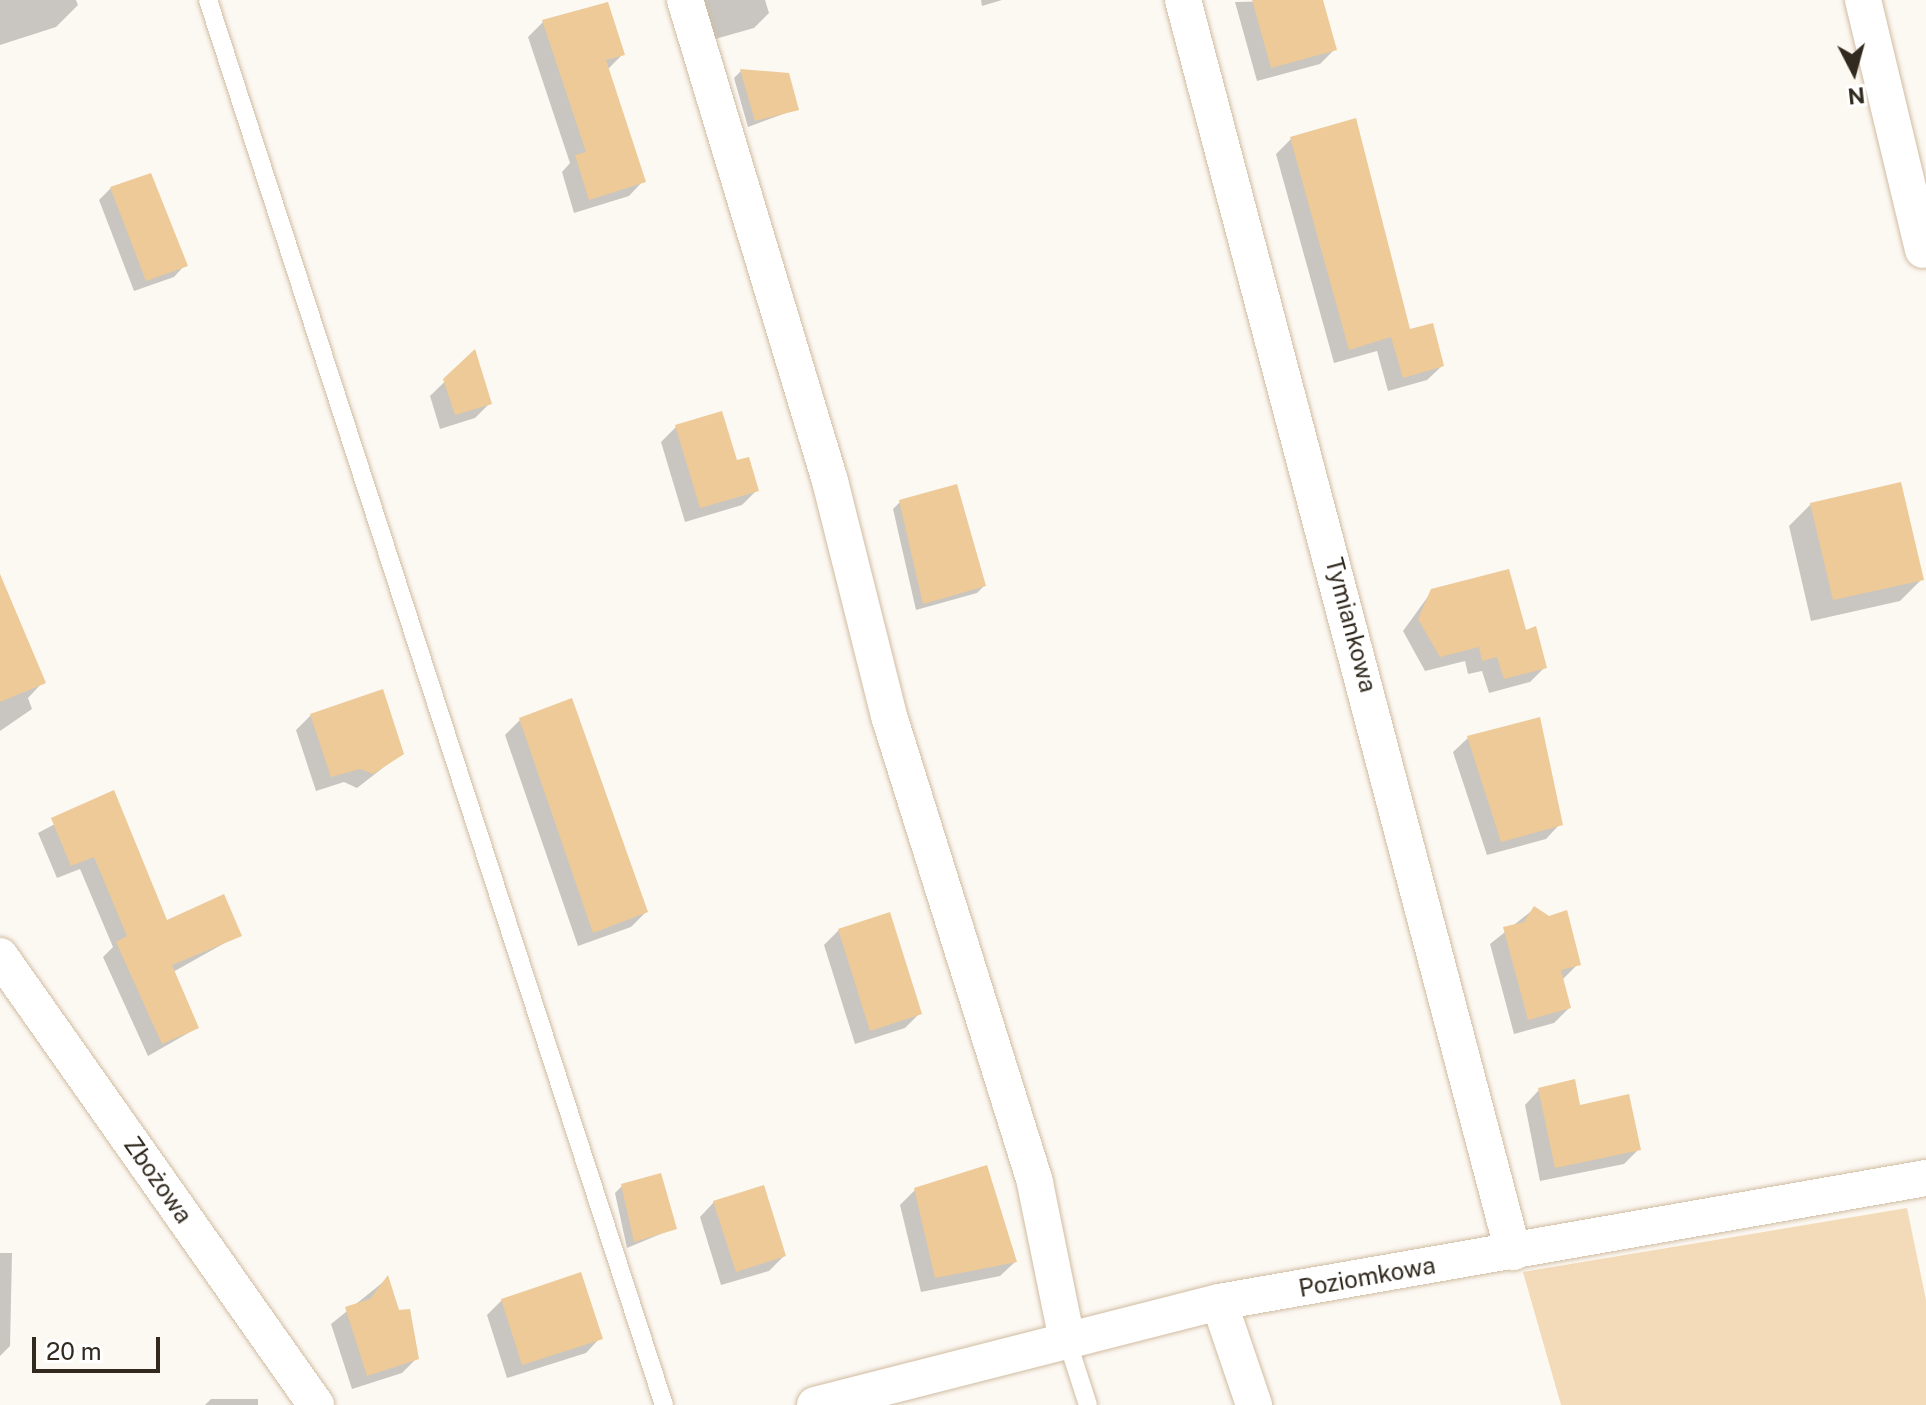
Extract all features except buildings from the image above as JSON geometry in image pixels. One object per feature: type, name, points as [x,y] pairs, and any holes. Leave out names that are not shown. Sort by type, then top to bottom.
[{"type":"street","points":[[685,0],[830,481],[889,716],[1035,1183],[1067,1340]]},
{"type":"street","name":"Tymiankowa","points":[[1183,0],[1513,1252]]},
{"type":"street","points":[[1863,0],[1923,250]]},
{"type":"street","name":"Zbożowa","points":[[0,956],[316,1405]]},
{"type":"street","name":"Poziomkowa","points":[[815,1405],[1219,1302],[1926,1178]]},
{"type":"street","points":[[1219,1302],[1254,1405]]},
{"type":"lane","points":[[208,0],[664,1405]]},
{"type":"lane","points":[[1067,1340],[1088,1405]]},
{"type":"shaded area","points":[[1907,1208],[1926,1300],[1926,1405],[1561,1405],[1523,1272]]}]
